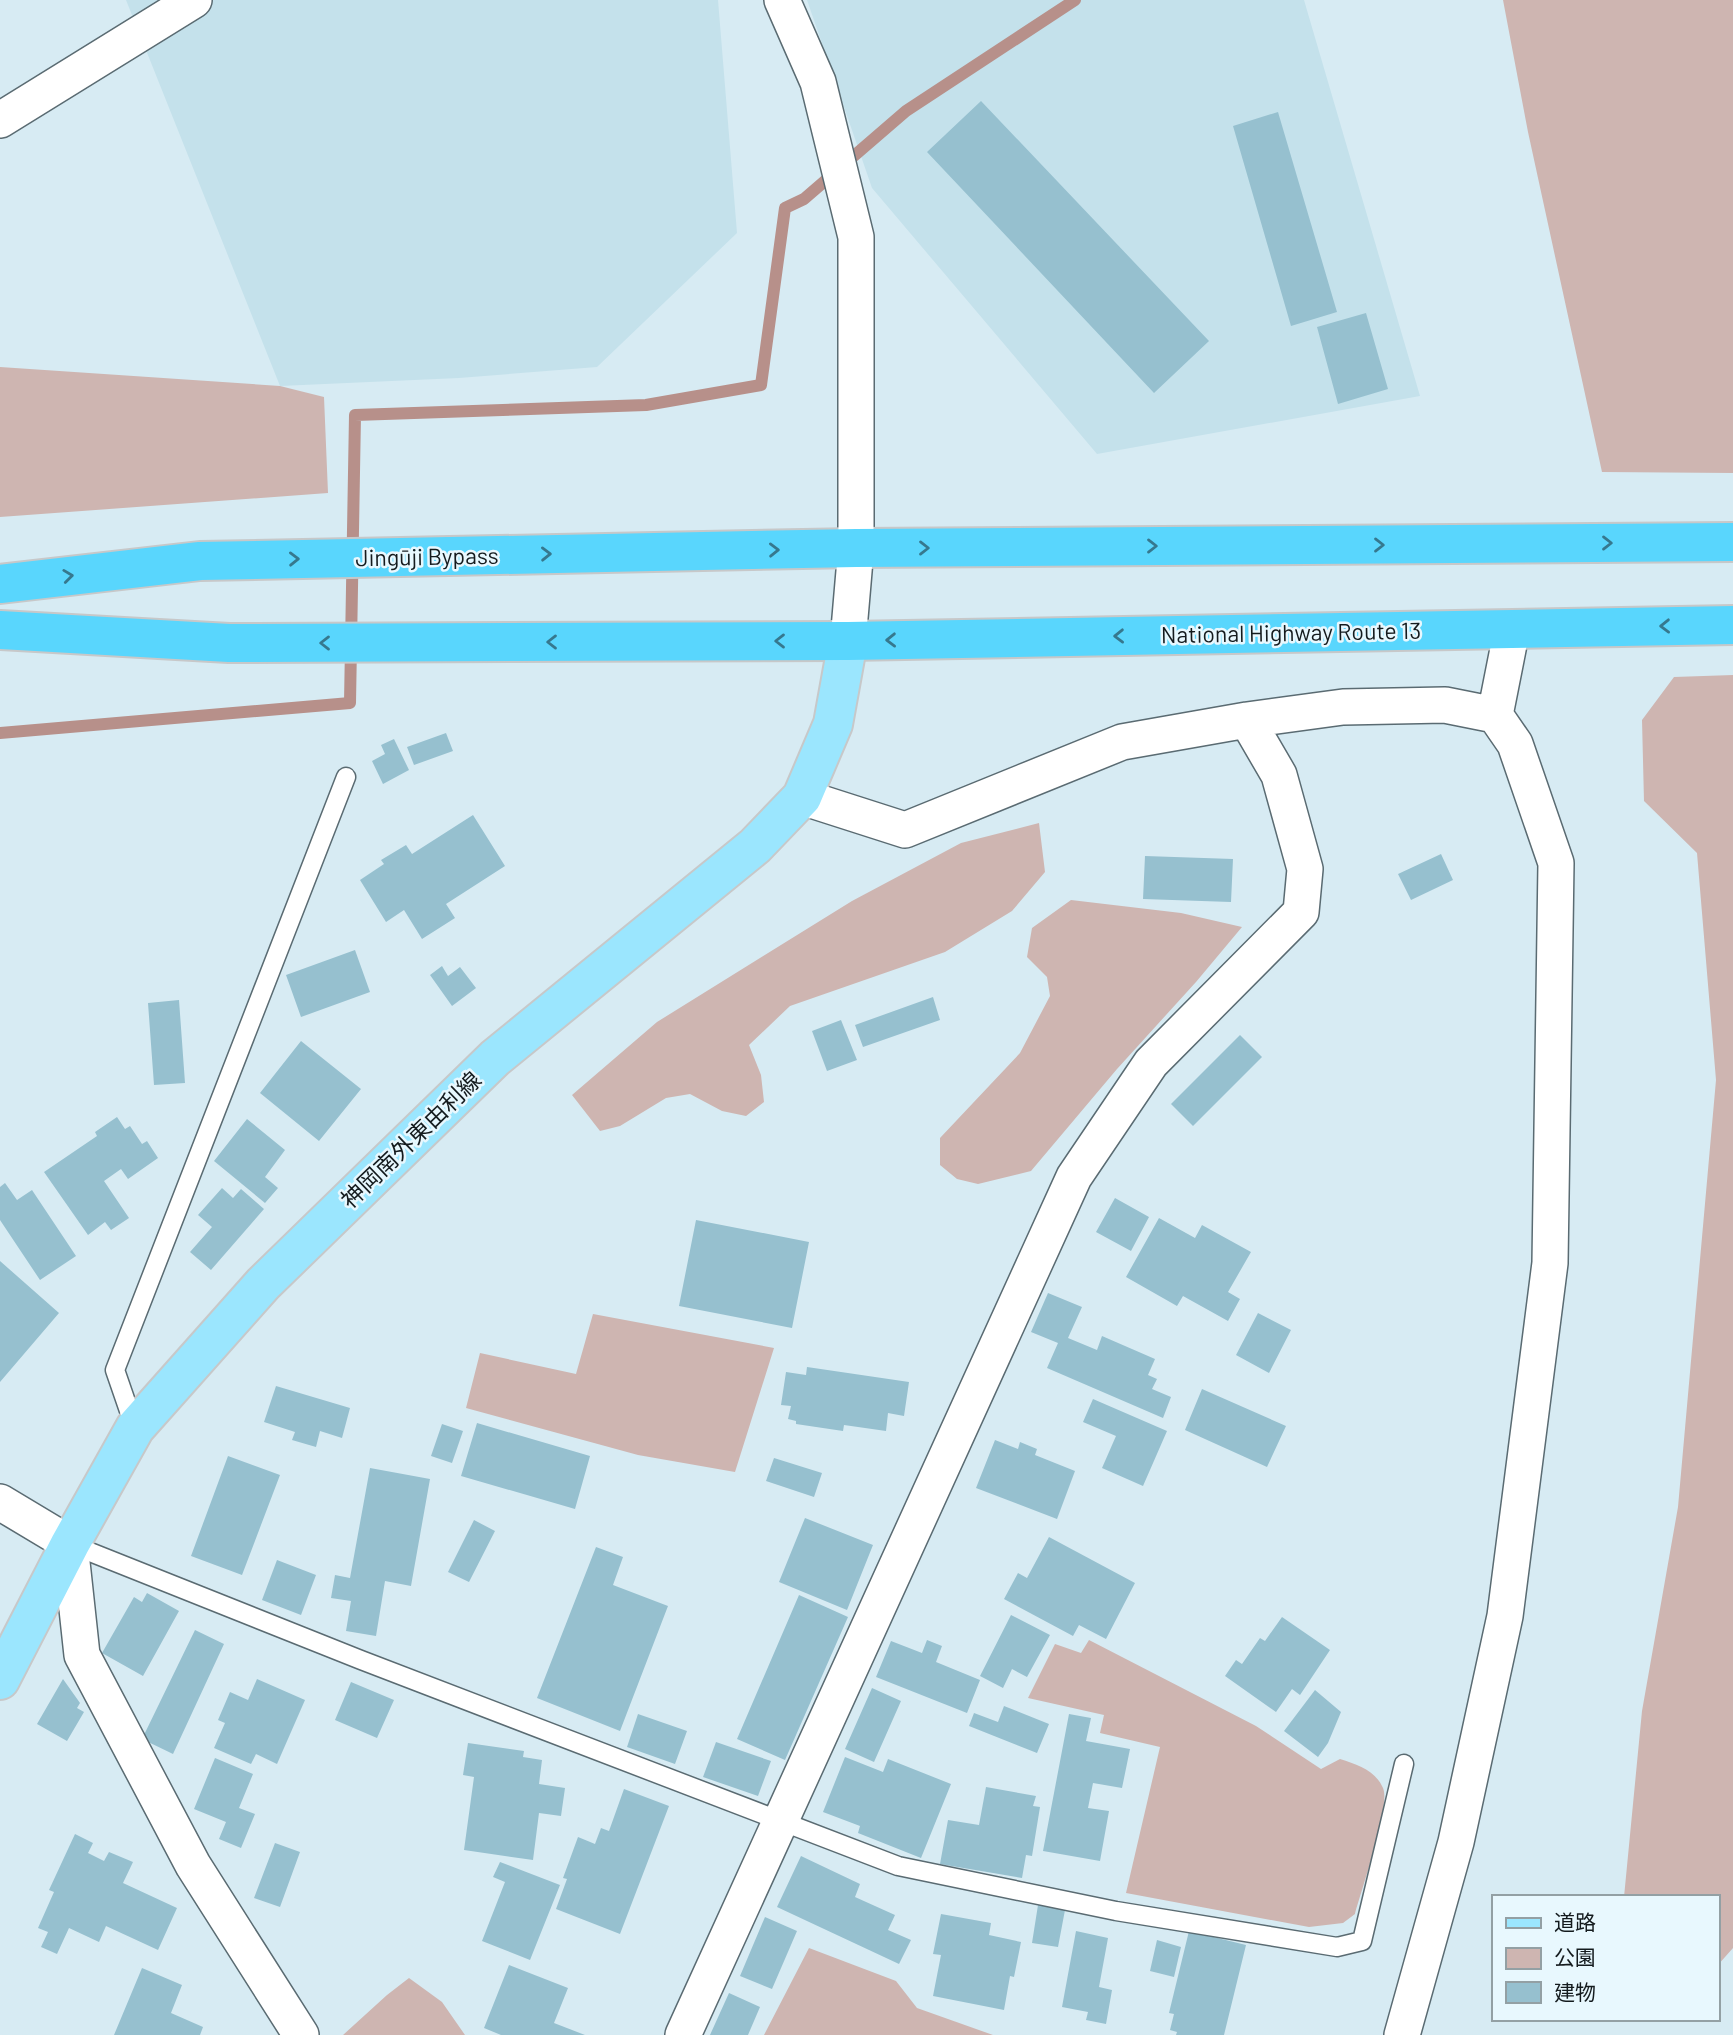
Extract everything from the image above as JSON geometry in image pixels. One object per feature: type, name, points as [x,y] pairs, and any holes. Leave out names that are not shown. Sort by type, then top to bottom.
[{"type":"highway","points":[[856,548],[1733,542]]},
{"type":"highway","name":"Jingūji Bypass","points":[[0,584],[200,561],[856,548]]},
{"type":"highway","name":"National Highway Route 13","points":[[848,641],[1733,625]]},
{"type":"highway","points":[[0,630],[229,643],[848,641]]},
{"type":"main road","name":"神岡南外東由利線","points":[[0,1680],[70,1544],[135,1428],[263,1284],[495,1058],[755,846],[802,797],[833,724],[848,641]]},
{"type":"street","points":[[0,120],[194,0]]},
{"type":"street","points":[[782,0],[818,82],[856,237],[856,548],[848,641]]},
{"type":"street","points":[[1495,715],[1512,628]]},
{"type":"street","points":[[802,797],[905,830],[1122,742],[1247,720],[1343,707],[1445,705],[1495,715],[1515,744],[1556,863],[1550,1263],[1504,1616],[1456,1842],[1402,2035]]},
{"type":"street","points":[[683,2035],[1073,1177],[1151,1063],[1301,912],[1305,869],[1279,775],[1247,720]]},
{"type":"street","points":[[0,1502],[70,1544],[82,1655],[193,1865],[301,2035]]},
{"type":"lane","points":[[135,1428],[115,1370],[345,777]]},
{"type":"lane","points":[[70,1544],[361,1660],[898,1866],[1116,1911],[1336,1947],[1362,1941],[1404,1764]]},
{"type":"shaded area","points":[[126,0],[718,0],[737,233],[597,367],[459,378],[280,386]]},
{"type":"shaded area","points":[[807,0],[1304,0],[1420,396],[1097,454],[872,188]]},
{"type":"green space","points":[[1503,0],[1733,0],[1733,473],[1602,472],[1528,132]]},
{"type":"green space","points":[[0,367],[280,386],[324,397],[328,493],[0,517]]},
{"type":"green space","points":[[1733,675],[1733,1948],[1719,1964],[1719,1895],[1624,1895],[1642,1711],[1678,1507],[1716,1080],[1697,853],[1644,801],[1642,720],[1674,677]]},
{"type":"green space","points":[[1039,823],[1045,872],[1012,911],[945,952],[790,1006],[749,1045],[761,1075],[764,1102],[746,1116],[722,1111],[690,1094],[666,1098],[620,1126],[600,1131],[572,1095],[657,1022],[852,901],[961,843]]},
{"type":"green space","points":[[1071,900],[1181,913],[1242,927],[1031,1171],[978,1184],[957,1179],[940,1165],[940,1138],[1020,1053],[1050,996],[1047,977],[1027,957],[1032,928]]},
{"type":"green space","points":[[593,1314],[774,1348],[735,1472],[638,1455],[466,1408],[480,1353],[576,1374]]},
{"type":"green space","points":[[1089,1640],[1256,1726],[1321,1769],[1340,1759],[1371,1772],[1383,1788],[1383,1812],[1355,1914],[1343,1923],[1309,1927],[1126,1893],[1160,1747],[1100,1733],[1104,1715],[1028,1698],[1055,1644],[1081,1653]]},
{"type":"green space","points":[[809,1948],[896,1981],[917,2008],[993,2035],[764,2035]]},
{"type":"green space","points":[[409,1978],[442,2002],[465,2035],[343,2035],[387,1995]]},
{"type":"building","points":[[981,101],[1209,341],[1154,393],[927,152]]},
{"type":"building","points":[[1278,112],[1337,312],[1291,326],[1233,126]]},
{"type":"building","points":[[1366,313],[1388,389],[1338,404],[1317,327]]},
{"type":"building","points":[[446,733],[453,751],[414,765],[407,747]]},
{"type":"building","points":[[394,739],[409,770],[383,784],[372,761],[385,754],[381,745]]},
{"type":"building","points":[[473,815],[505,866],[446,904],[455,918],[422,939],[404,910],[386,922],[360,880],[384,864],[381,860],[406,845],[412,854]]},
{"type":"building","points":[[1441,854],[1453,880],[1411,900],[1398,874]]},
{"type":"building","points":[[1145,856],[1233,859],[1231,902],[1143,899]]},
{"type":"building","points":[[355,950],[370,992],[301,1017],[286,975]]},
{"type":"building","points":[[442,966],[448,976],[460,967],[476,988],[452,1006],[430,975]]},
{"type":"building","points":[[933,997],[940,1020],[863,1047],[855,1025]]},
{"type":"building","points":[[179,1000],[185,1083],[154,1085],[148,1003]]},
{"type":"building","points":[[841,1020],[857,1060],[827,1071],[812,1031]]},
{"type":"building","points":[[1240,1035],[1262,1057],[1193,1126],[1171,1104]]},
{"type":"building","points":[[301,1041],[361,1089],[319,1141],[260,1093]]},
{"type":"building","points":[[117,1117],[125,1129],[130,1126],[142,1144],[147,1141],[158,1158],[128,1179],[121,1169],[104,1181],[129,1218],[111,1230],[105,1222],[88,1235],[44,1172],[97,1136],[95,1132]]},
{"type":"building","points":[[247,1119],[285,1150],[265,1177],[278,1188],[265,1203],[214,1161]]},
{"type":"building","points":[[5,1183],[17,1200],[32,1190],[76,1256],[40,1280],[0,1220],[0,1187]]},
{"type":"building","points":[[222,1188],[233,1198],[241,1189],[264,1209],[211,1270],[190,1252],[212,1227],[198,1215]]},
{"type":"building","points":[[1115,1198],[1149,1217],[1131,1251],[1096,1232]]},
{"type":"building","points":[[1159,1218],[1195,1238],[1202,1225],[1251,1252],[1228,1292],[1240,1299],[1228,1321],[1183,1296],[1177,1306],[1126,1277]]},
{"type":"building","points":[[696,1220],[809,1242],[792,1328],[679,1306]]},
{"type":"building","points":[[0,1261],[59,1313],[0,1382]]},
{"type":"building","points":[[1048,1293],[1082,1307],[1068,1338],[1097,1350],[1102,1336],[1155,1359],[1148,1375],[1157,1379],[1152,1389],[1171,1397],[1163,1418],[1047,1368],[1058,1343],[1031,1332]]},
{"type":"building","points":[[1258,1313],[1291,1330],[1269,1373],[1236,1355]]},
{"type":"building","points":[[807,1367],[909,1382],[904,1416],[888,1413],[886,1431],[844,1425],[843,1431],[796,1424],[796,1421],[788,1419],[791,1406],[781,1405],[786,1372],[806,1375]]},
{"type":"building","points":[[276,1386],[350,1408],[342,1438],[320,1431],[316,1447],[292,1440],[295,1432],[264,1422]]},
{"type":"building","points":[[1202,1389],[1286,1426],[1267,1467],[1185,1430]]},
{"type":"building","points":[[1093,1399],[1167,1431],[1143,1486],[1102,1468],[1116,1436],[1083,1422]]},
{"type":"building","points":[[477,1423],[590,1456],[575,1509],[461,1476]]},
{"type":"building","points":[[442,1424],[463,1431],[452,1463],[431,1456]]},
{"type":"building","points":[[995,1440],[1018,1449],[1020,1442],[1037,1449],[1035,1455],[1075,1471],[1057,1519],[976,1488]]},
{"type":"building","points":[[228,1456],[280,1475],[242,1575],[191,1556]]},
{"type":"building","points":[[774,1458],[822,1473],[814,1497],[766,1481]]},
{"type":"building","points":[[370,1468],[430,1479],[411,1586],[385,1581],[376,1636],[346,1631],[351,1601],[331,1598],[335,1575],[350,1578]]},
{"type":"building","points":[[805,1518],[873,1545],[847,1610],[779,1582]]},
{"type":"building","points":[[474,1520],[495,1531],[469,1582],[448,1572]]},
{"type":"building","points":[[1049,1537],[1135,1583],[1106,1639],[1079,1625],[1073,1636],[1004,1599],[1018,1573],[1027,1578]]},
{"type":"building","points":[[596,1547],[623,1557],[613,1585],[668,1606],[620,1731],[537,1698]]},
{"type":"building","points":[[277,1560],[316,1575],[301,1615],[262,1600]]},
{"type":"building","points":[[147,1593],[179,1611],[143,1676],[102,1653],[134,1597],[142,1602]]},
{"type":"building","points":[[799,1595],[848,1617],[785,1760],[737,1739]]},
{"type":"building","points":[[1011,1615],[1050,1635],[1027,1677],[1012,1669],[1003,1688],[980,1676]]},
{"type":"building","points":[[1282,1617],[1330,1650],[1300,1695],[1292,1689],[1276,1712],[1225,1676],[1236,1660],[1242,1664],[1260,1638],[1265,1641]]},
{"type":"building","points":[[195,1630],[224,1644],[173,1754],[142,1739]]},
{"type":"building","points":[[927,1640],[942,1646],[936,1662],[980,1680],[967,1713],[876,1677],[891,1641],[922,1653]]},
{"type":"building","points":[[63,1679],[80,1703],[77,1708],[84,1712],[67,1741],[37,1724]]},
{"type":"building","points":[[257,1679],[305,1700],[277,1764],[256,1754],[251,1764],[214,1748],[225,1723],[218,1720],[230,1692],[248,1700]]},
{"type":"building","points":[[351,1682],[394,1700],[377,1738],[335,1720]]},
{"type":"building","points":[[872,1688],[901,1701],[874,1762],[845,1749]]},
{"type":"building","points":[[1315,1690],[1341,1712],[1328,1743],[1318,1757],[1284,1731]]},
{"type":"building","points":[[1004,1706],[1049,1724],[1037,1753],[969,1726],[974,1713],[998,1722]]},
{"type":"building","points":[[638,1714],[687,1731],[675,1764],[627,1747]]},
{"type":"building","points":[[1069,1714],[1091,1718],[1086,1741],[1130,1749],[1122,1788],[1093,1783],[1088,1808],[1109,1811],[1100,1861],[1043,1851]]},
{"type":"building","points":[[716,1742],[771,1761],[758,1796],[703,1777]]},
{"type":"building","points":[[468,1743],[524,1751],[523,1757],[542,1760],[539,1784],[565,1788],[561,1816],[539,1813],[533,1860],[464,1850],[474,1777],[463,1775]]},
{"type":"building","points":[[845,1757],[883,1772],[888,1759],[951,1784],[921,1858],[858,1833],[860,1826],[823,1812]]},
{"type":"building","points":[[215,1758],[253,1774],[239,1808],[255,1814],[241,1848],[219,1839],[226,1822],[194,1809]]},
{"type":"building","points":[[986,1787],[1036,1796],[1033,1806],[1040,1807],[1032,1856],[1026,1855],[1022,1878],[940,1864],[948,1820],[979,1825]]},
{"type":"building","points":[[624,1789],[669,1806],[620,1934],[556,1909],[567,1879],[563,1878],[578,1837],[595,1844],[601,1828],[609,1831]]},
{"type":"building","points":[[75,1834],[93,1843],[88,1853],[104,1861],[109,1852],[133,1862],[123,1883],[177,1908],[158,1950],[106,1926],[99,1942],[69,1928],[57,1954],[41,1947],[48,1932],[38,1928],[54,1892],[49,1890]]},
{"type":"building","points":[[275,1843],[300,1852],[280,1907],[254,1898]]},
{"type":"building","points":[[801,1856],[860,1884],[855,1897],[895,1915],[888,1930],[911,1940],[899,1964],[777,1907]]},
{"type":"building","points":[[500,1862],[560,1885],[530,1960],[482,1941],[505,1882],[493,1877]]},
{"type":"building","points":[[1038,1905],[1065,1910],[1058,1947],[1032,1943]]},
{"type":"building","points":[[941,1914],[991,1923],[989,1935],[1021,1942],[1014,1977],[1010,1976],[1004,2010],[933,1996],[941,1955],[933,1954]]},
{"type":"building","points":[[765,1917],[797,1931],[772,1989],[740,1976]]},
{"type":"building","points":[[1076,1931],[1108,1938],[1099,1987],[1112,1990],[1106,2024],[1086,2020],[1088,2012],[1062,2007]]},
{"type":"building","points":[[1189,1931],[1246,1945],[1224,2035],[1176,2035],[1177,2032],[1170,2030],[1174,2014],[1169,2013]]},
{"type":"building","points":[[1157,1940],[1181,1947],[1174,1977],[1150,1971]]},
{"type":"building","points":[[509,1965],[568,1988],[554,2023],[585,2035],[501,2035],[484,2028]]},
{"type":"building","points":[[142,1968],[182,1985],[171,2013],[203,2027],[200,2035],[114,2035]]},
{"type":"building","points":[[729,1993],[760,2007],[748,2035],[710,2035]]},
{"type":"waterway","points":[[0,733],[350,703],[355,415],[646,405],[761,385],[785,208],[804,199],[906,111],[1075,0]]}]
